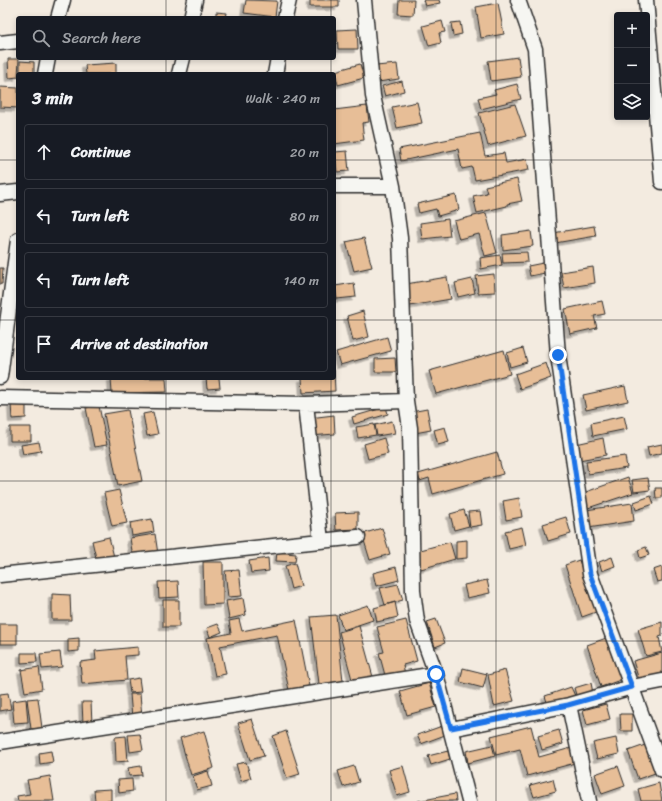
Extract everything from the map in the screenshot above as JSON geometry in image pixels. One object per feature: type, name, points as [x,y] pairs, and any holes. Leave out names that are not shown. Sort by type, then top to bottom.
[{"type":"street","points":[[59,16],[63,0]]},
{"type":"street","points":[[191,16],[195,0]]},
{"type":"street","points":[[285,16],[289,0]]},
{"type":"street","points":[[364,0],[373,96],[393,186],[400,238],[406,402],[410,428],[413,591],[417,621],[436,674],[469,801]]},
{"type":"street","points":[[518,0],[535,49],[558,355],[590,574],[662,770]]},
{"type":"street","points":[[646,0],[662,182]]},
{"type":"street","points":[[0,43],[16,41]]},
{"type":"street","points":[[45,72],[48,60]]},
{"type":"street","points":[[180,72],[182,60]]},
{"type":"street","points":[[275,72],[278,60]]},
{"type":"street","points":[[336,186],[393,186]]},
{"type":"street","points":[[0,194],[16,192]]},
{"type":"street","points":[[0,376],[16,255]]},
{"type":"street","points":[[0,398],[306,404],[406,402]]},
{"type":"street","points":[[306,404],[321,541]]},
{"type":"street","points":[[0,575],[358,537]]},
{"type":"street","points":[[0,742],[436,674]]},
{"type":"street","points":[[451,728],[568,705],[632,687],[662,681]]},
{"type":"street","points":[[568,705],[589,801]]},
{"type":"building","points":[[246,0],[277,1],[275,16],[244,13]]},
{"type":"building","points":[[310,0],[339,0],[339,7],[310,7]]},
{"type":"building","points":[[399,0],[414,0],[413,15],[398,14]]},
{"type":"building","points":[[423,0],[439,0],[440,3],[425,6]]},
{"type":"building","points":[[498,3],[504,34],[481,38],[476,7]]},
{"type":"building","points":[[216,12],[227,13],[226,16],[216,16]]},
{"type":"building","points":[[442,21],[445,32],[439,33],[441,43],[429,46],[423,26]]},
{"type":"building","points":[[460,22],[462,34],[453,36],[451,23]]},
{"type":"building","points":[[357,29],[358,49],[338,49],[337,30]]},
{"type":"building","points":[[518,57],[521,77],[491,81],[488,61]]},
{"type":"building","points":[[8,59],[19,60],[18,72],[16,72],[16,77],[9,78]]},
{"type":"building","points":[[20,61],[34,62],[34,72],[20,72]]},
{"type":"building","points":[[116,63],[116,72],[86,72],[85,65]]},
{"type":"building","points":[[360,64],[364,78],[338,85],[335,71]]},
{"type":"building","points":[[397,64],[399,79],[378,82],[376,66]]},
{"type":"building","points":[[402,81],[404,91],[385,96],[382,86]]},
{"type":"building","points":[[517,84],[521,99],[481,109],[478,98],[496,94],[494,90]]},
{"type":"building","points":[[0,87],[16,88],[16,108],[0,107]]},
{"type":"building","points":[[417,102],[422,123],[397,128],[392,107]]},
{"type":"building","points":[[515,104],[526,136],[488,146],[479,113]]},
{"type":"building","points":[[367,106],[369,122],[362,123],[364,140],[336,144],[336,110]]},
{"type":"building","points":[[480,133],[485,156],[504,153],[506,163],[527,159],[529,170],[475,180],[472,167],[462,169],[458,149],[401,161],[399,149]]},
{"type":"building","points":[[347,151],[349,171],[337,172],[336,152]]},
{"type":"building","points":[[517,179],[522,201],[477,213],[473,196],[487,193],[485,186]]},
{"type":"building","points":[[456,195],[459,210],[438,216],[436,209],[419,213],[417,204]]},
{"type":"building","points":[[486,213],[497,253],[485,256],[479,234],[459,239],[454,221]]},
{"type":"building","points":[[448,219],[450,236],[422,239],[420,223]]},
{"type":"building","points":[[594,226],[596,236],[555,243],[553,233]]},
{"type":"building","points":[[531,231],[533,246],[503,250],[502,235]]},
{"type":"building","points":[[364,238],[372,267],[354,271],[346,242]]},
{"type":"building","points":[[527,252],[528,262],[503,263],[502,253]]},
{"type":"building","points":[[500,255],[502,265],[481,269],[480,258]]},
{"type":"building","points":[[543,263],[545,273],[530,276],[528,266]]},
{"type":"building","points":[[593,267],[595,283],[564,288],[561,272]]},
{"type":"building","points":[[0,268],[3,268],[2,284],[0,284]]},
{"type":"building","points":[[494,274],[495,292],[478,293],[476,276]]},
{"type":"building","points":[[447,277],[451,299],[410,306],[406,284]]},
{"type":"building","points":[[472,279],[475,293],[458,297],[455,283]]},
{"type":"building","points":[[354,283],[356,297],[337,299],[336,286]]},
{"type":"building","points":[[602,301],[605,314],[594,316],[597,328],[570,334],[565,309]]},
{"type":"building","points":[[14,304],[16,304],[16,319]]},
{"type":"building","points":[[363,311],[369,337],[353,341],[347,316]]},
{"type":"building","points":[[387,337],[391,351],[340,365],[336,352]]},
{"type":"building","points":[[523,348],[527,362],[510,367],[507,353]]},
{"type":"building","points":[[504,350],[510,374],[436,394],[429,371]]},
{"type":"building","points":[[395,358],[396,372],[375,372],[375,359]]},
{"type":"building","points":[[546,363],[551,378],[520,389],[515,374]]},
{"type":"building","points":[[111,380],[166,380],[167,392],[112,393]]},
{"type":"building","points":[[206,380],[219,380],[220,388],[207,389]]},
{"type":"building","points":[[302,380],[334,380],[335,391],[303,393]]},
{"type":"building","points":[[625,386],[628,401],[586,410],[583,395]]},
{"type":"building","points":[[11,404],[26,404],[26,418],[12,419]]},
{"type":"building","points":[[99,406],[107,445],[94,447],[86,408]]},
{"type":"building","points":[[386,407],[388,414],[354,424],[352,417]]},
{"type":"building","points":[[427,409],[431,430],[415,433],[411,412]]},
{"type":"building","points":[[128,410],[142,481],[118,486],[104,414]]},
{"type":"building","points":[[153,412],[158,434],[147,436],[143,414]]},
{"type":"building","points":[[334,415],[335,434],[310,436],[309,418]]},
{"type":"building","points":[[624,416],[627,429],[593,436],[591,423]]},
{"type":"building","points":[[392,421],[395,433],[377,436],[375,425]]},
{"type":"building","points":[[374,424],[376,435],[358,438],[356,427]]},
{"type":"building","points":[[10,427],[31,427],[31,441],[10,441]]},
{"type":"building","points":[[445,427],[449,442],[438,445],[434,430]]},
{"type":"building","points":[[384,438],[388,454],[368,459],[364,444]]},
{"type":"building","points":[[603,438],[606,455],[579,460],[576,444]]},
{"type":"building","points":[[39,442],[41,451],[23,454],[21,445]]},
{"type":"building","points":[[662,444],[662,453],[649,456],[647,447]]},
{"type":"building","points":[[497,452],[503,474],[433,494],[429,478],[420,481],[418,474]]},
{"type":"building","points":[[625,456],[627,468],[588,474],[586,461]]},
{"type":"building","points":[[628,477],[633,493],[588,508],[583,493]]},
{"type":"building","points":[[648,478],[650,490],[634,492],[632,480]]},
{"type":"building","points":[[655,488],[662,488],[662,498],[656,498]]},
{"type":"building","points":[[119,490],[127,523],[112,526],[104,493]]},
{"type":"building","points":[[651,496],[654,504],[636,510],[634,502]]},
{"type":"building","points":[[519,498],[522,517],[506,520],[503,501]]},
{"type":"building","points":[[632,503],[634,521],[588,528],[586,510]]},
{"type":"building","points":[[464,510],[469,526],[454,530],[450,514]]},
{"type":"building","points":[[480,511],[482,525],[470,527],[468,512]]},
{"type":"building","points":[[358,512],[358,529],[336,530],[335,513]]},
{"type":"building","points":[[566,517],[571,534],[548,541],[543,524]]},
{"type":"building","points":[[152,519],[154,532],[132,536],[130,523]]},
{"type":"building","points":[[522,527],[526,545],[509,549],[505,531]]},
{"type":"building","points":[[382,528],[390,554],[370,560],[362,534]]},
{"type":"building","points":[[155,534],[158,554],[133,558],[130,538]]},
{"type":"building","points":[[109,537],[114,557],[97,562],[92,541]]},
{"type":"building","points":[[467,540],[467,558],[456,559],[456,541]]},
{"type":"building","points":[[450,542],[455,559],[421,569],[417,551]]},
{"type":"building","points":[[646,547],[649,555],[640,558],[638,550]]},
{"type":"building","points":[[277,552],[296,554],[295,562],[276,561]]},
{"type":"building","points":[[612,557],[615,566],[602,571],[599,562]]},
{"type":"building","points":[[268,558],[269,571],[251,573],[249,561]]},
{"type":"building","points":[[579,560],[596,612],[582,617],[565,565]]},
{"type":"building","points":[[203,562],[223,562],[223,604],[204,605]]},
{"type":"building","points":[[295,563],[301,586],[291,589],[285,566]]},
{"type":"building","points":[[396,567],[399,580],[376,586],[373,573]]},
{"type":"building","points":[[662,567],[662,581],[657,582],[653,570]]},
{"type":"building","points":[[239,570],[242,596],[228,597],[225,571]]},
{"type":"building","points":[[487,580],[490,593],[467,598],[464,585]]},
{"type":"building","points":[[178,581],[179,597],[159,598],[158,582]]},
{"type":"building","points":[[398,584],[403,600],[385,605],[380,588]]},
{"type":"building","points":[[52,594],[70,595],[71,620],[52,620]]},
{"type":"building","points":[[243,598],[246,615],[229,619],[226,601]]},
{"type":"building","points":[[163,600],[179,600],[179,627],[163,627]]},
{"type":"building","points":[[395,602],[398,617],[377,622],[374,608]]},
{"type":"building","points":[[368,605],[373,620],[343,630],[338,615]]},
{"type":"building","points":[[336,615],[343,681],[319,684],[311,617]]},
{"type":"building","points":[[239,619],[242,631],[296,620],[309,686],[289,690],[277,635],[220,646],[226,674],[215,676],[207,638],[231,633],[229,621]]},
{"type":"building","points":[[436,619],[445,643],[435,647],[427,622]]},
{"type":"building","points":[[406,620],[417,661],[403,665],[405,674],[386,679],[379,653],[384,652],[377,627]]},
{"type":"building","points":[[662,622],[662,636],[659,637],[662,652],[646,656],[638,629]]},
{"type":"building","points":[[0,624],[17,624],[17,644],[0,644]]},
{"type":"building","points":[[218,624],[222,632],[210,637],[207,628]]},
{"type":"building","points":[[359,626],[373,677],[353,683],[339,632]]},
{"type":"building","points":[[609,637],[623,679],[601,687],[587,645]]},
{"type":"building","points":[[79,638],[79,651],[68,652],[68,639]]},
{"type":"building","points":[[138,647],[138,655],[125,656],[127,680],[82,684],[80,662],[96,660],[95,651]]},
{"type":"building","points":[[60,652],[62,667],[42,669],[40,654]]},
{"type":"building","points":[[21,653],[36,653],[37,662],[21,663]]},
{"type":"building","points":[[662,653],[662,673],[639,680],[633,661]]},
{"type":"building","points":[[39,667],[42,689],[25,692],[21,670]]},
{"type":"building","points":[[463,668],[487,674],[483,688],[460,682]]},
{"type":"building","points":[[505,670],[514,701],[494,706],[488,675]]},
{"type":"building","points":[[139,678],[141,692],[130,693],[128,680]]},
{"type":"building","points":[[429,683],[436,707],[407,715],[400,691]]},
{"type":"building","points":[[591,683],[593,693],[577,698],[574,688]]},
{"type":"building","points":[[571,687],[575,696],[548,705],[545,696]]},
{"type":"building","points":[[8,693],[11,709],[0,711],[0,694]]},
{"type":"building","points":[[130,694],[140,694],[142,717],[132,718]]},
{"type":"building","points":[[38,698],[42,728],[31,729],[27,699]]},
{"type":"building","points":[[26,699],[28,722],[14,723],[12,701]]},
{"type":"building","points":[[82,702],[91,702],[92,724],[83,724]]},
{"type":"building","points":[[606,704],[610,719],[587,725],[583,710]]},
{"type":"building","points":[[620,714],[632,714],[632,731],[621,731]]},
{"type":"building","points":[[252,719],[264,756],[250,760],[238,723]]},
{"type":"building","points":[[442,726],[445,735],[421,744],[417,735]]},
{"type":"building","points":[[531,726],[539,757],[571,748],[575,763],[527,776],[520,749],[496,755],[491,736]]},
{"type":"building","points":[[559,730],[563,744],[542,750],[538,736]]},
{"type":"building","points":[[204,731],[214,768],[191,775],[180,738]]},
{"type":"building","points":[[286,731],[300,774],[287,778],[273,736]]},
{"type":"building","points":[[140,734],[143,750],[130,752],[128,735]]},
{"type":"building","points":[[126,736],[128,761],[116,762],[115,737]]},
{"type":"building","points":[[616,738],[619,754],[597,759],[593,743]]},
{"type":"building","points":[[648,744],[658,772],[638,779],[628,751]]},
{"type":"building","points":[[492,745],[495,756],[468,763],[466,751]]},
{"type":"building","points":[[51,751],[53,762],[40,764],[39,753]]},
{"type":"building","points":[[448,751],[450,759],[431,765],[428,756]]},
{"type":"building","points":[[246,762],[251,778],[241,781],[236,764]]},
{"type":"building","points":[[141,766],[142,775],[129,776],[128,768]]},
{"type":"building","points":[[354,766],[359,782],[343,787],[338,771]]},
{"type":"building","points":[[403,766],[410,792],[397,796],[389,770]]},
{"type":"building","points":[[618,766],[625,786],[602,794],[595,774]]},
{"type":"building","points":[[208,771],[212,786],[197,790],[193,776]]},
{"type":"building","points":[[50,776],[54,801],[18,801],[17,796],[30,794],[27,780]]},
{"type":"building","points":[[132,779],[133,791],[119,793],[118,780]]},
{"type":"building","points":[[553,779],[556,791],[534,797],[530,785]]},
{"type":"building","points":[[659,783],[662,801],[641,801],[638,789]]},
{"type":"building","points":[[111,789],[111,801],[95,801],[94,790]]},
{"type":"building","points":[[455,794],[456,801],[418,801]]},
{"type":"route","points":[[436,674],[451,728],[568,705],[632,687],[590,574],[558,355]]}]
